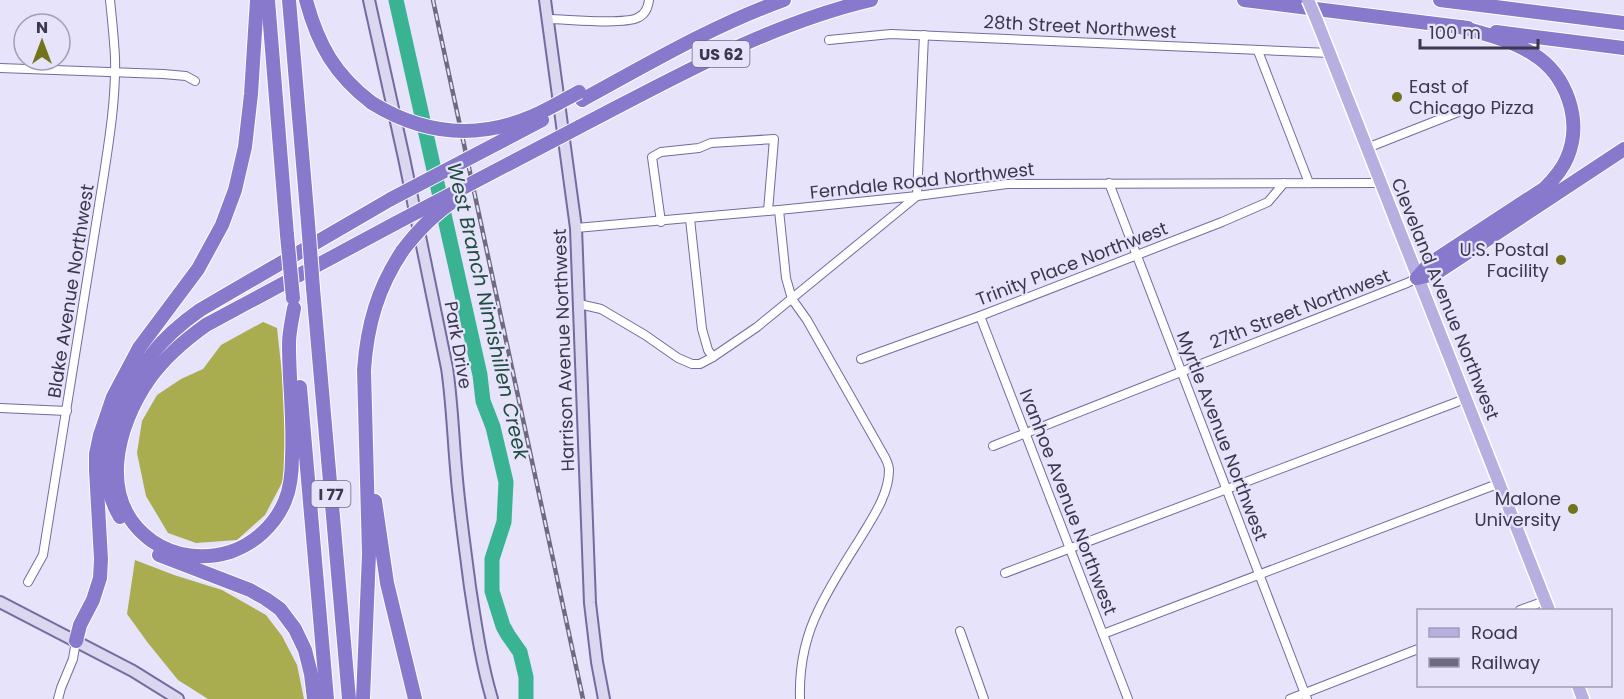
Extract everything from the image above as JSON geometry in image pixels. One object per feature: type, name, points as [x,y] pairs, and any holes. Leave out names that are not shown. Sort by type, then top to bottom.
[{"type":"highway","points":[[76,641],[80,625],[97,591],[101,569],[96,470],[98,444],[113,397],[139,348],[198,269],[222,225],[235,190],[245,147],[257,0]]},
{"type":"highway","name":"I 77","points":[[268,0],[286,235],[327,699]]},
{"type":"highway","name":"I 77","points":[[289,0],[349,699]]},
{"type":"highway","points":[[306,0],[316,32],[330,61],[349,84],[372,103],[398,118],[419,126],[453,131],[498,128],[580,96]]},
{"type":"highway","name":"US 62","points":[[580,96],[696,31],[734,21],[784,0]]},
{"type":"highway","name":"US 62","points":[[515,161],[745,43],[799,21],[871,0]]},
{"type":"highway","points":[[1244,0],[1624,48]]},
{"type":"highway","points":[[1440,0],[1624,23]]},
{"type":"highway","points":[[1417,278],[1429,264],[1545,188],[1557,175],[1567,158],[1573,136],[1570,101],[1559,80],[1543,62],[1522,48],[1460,27]]},
{"type":"highway","points":[[314,699],[305,650],[296,629],[280,609],[259,594],[159,555],[140,542],[122,521],[112,502],[107,477],[107,456],[126,394],[149,358],[169,335],[206,306],[391,199],[580,96]]},
{"type":"highway","points":[[1417,278],[1435,274],[1624,149]]},
{"type":"highway","points":[[293,303],[289,342],[294,435],[288,492],[281,510],[257,538],[225,554],[190,556],[159,545],[143,533],[127,512],[118,487],[116,470],[125,425],[150,378],[169,356],[206,325],[515,161]]},
{"type":"highway","points":[[363,699],[369,554],[364,370],[369,327],[384,281],[403,250],[423,226],[445,207],[515,161]]},
{"type":"highway","points":[[128,369],[167,325],[196,303],[247,273],[352,221]]},
{"type":"highway","points":[[367,440],[387,583],[415,699]]},
{"type":"main road","name":"Park Drive","points":[[369,0],[447,368],[463,534],[477,632],[492,699]]},
{"type":"main road","name":"Harrison Avenue Northwest","points":[[545,0],[576,228],[590,603],[604,699]]},
{"type":"main road","name":"Cleveland Avenue Northwest","points":[[1308,0],[1547,606]]},
{"type":"main road","points":[[0,602],[133,671],[178,699]]},
{"type":"street","name":"Blake Avenue Northwest","points":[[28,582],[43,555],[105,174],[115,72],[110,0]]},
{"type":"street","points":[[548,19],[615,21],[635,19],[640,17],[647,8],[649,0]]},
{"type":"street","name":"28th Street Northwest","points":[[829,40],[891,34],[1330,53]]},
{"type":"street","points":[[579,304],[601,309],[678,358],[692,364],[700,364],[713,357],[757,327],[917,196],[924,35]]},
{"type":"street","points":[[1258,51],[1309,183]]},
{"type":"street","points":[[0,68],[180,75],[195,81]]},
{"type":"street","points":[[1367,148],[1466,109]]},
{"type":"street","points":[[661,222],[652,157],[661,152],[699,148],[711,143],[774,139],[768,211]]},
{"type":"street","name":"Myrtle Avenue Northwest","points":[[1109,183],[1306,696]]},
{"type":"street","name":"Trinity Place Northwest","points":[[861,359],[1190,235],[1268,202],[1284,183]]},
{"type":"street","name":"Ferndale Road Northwest","points":[[576,228],[661,222],[917,196],[1007,184],[1380,183]]},
{"type":"street","points":[[779,210],[786,278],[792,299],[807,320],[878,445],[888,463],[889,470],[882,498],[825,596],[812,627],[802,663],[800,699]]},
{"type":"street","points":[[690,219],[702,329],[713,357]]},
{"type":"street","name":"27th Street Northwest","points":[[993,446],[1417,278]]},
{"type":"street","name":"Ivanhoe Avenue Northwest","points":[[980,316],[1128,699]]},
{"type":"street","points":[[1005,573],[1465,399]]},
{"type":"street","points":[[0,408],[67,411]]},
{"type":"street","points":[[1104,634],[1500,483]]},
{"type":"street","points":[[1527,609],[1547,606]]},
{"type":"street","points":[[960,631],[984,699]]},
{"type":"street","points":[[58,699],[73,659],[76,641]]},
{"type":"street","points":[[1290,699],[1306,696],[1417,651]]},
{"type":"green space","points":[[263,322],[277,328],[289,438],[285,477],[265,515],[237,540],[196,543],[168,533],[146,496],[137,453],[142,421],[157,395],[181,379],[203,369],[221,345]]},
{"type":"green space","points":[[135,560],[222,590],[266,615],[282,636],[297,665],[304,699],[208,699],[178,680],[127,614]]},
{"type":"waterway","name":"West Branch Nimishillen Creek","points":[[396,0],[480,375],[483,401],[493,427],[506,482],[504,522],[492,559],[492,591],[503,626],[520,652],[526,677],[526,699]]},
{"type":"railway","points":[[433,0],[583,699]]},
{"type":"place","name":"East of Chicago Pizza","points":[[1397,97]]},
{"type":"place","name":"U.S. Postal Facility","points":[[1561,260]]},
{"type":"place","name":"Malone University","points":[[1573,509]]}]
